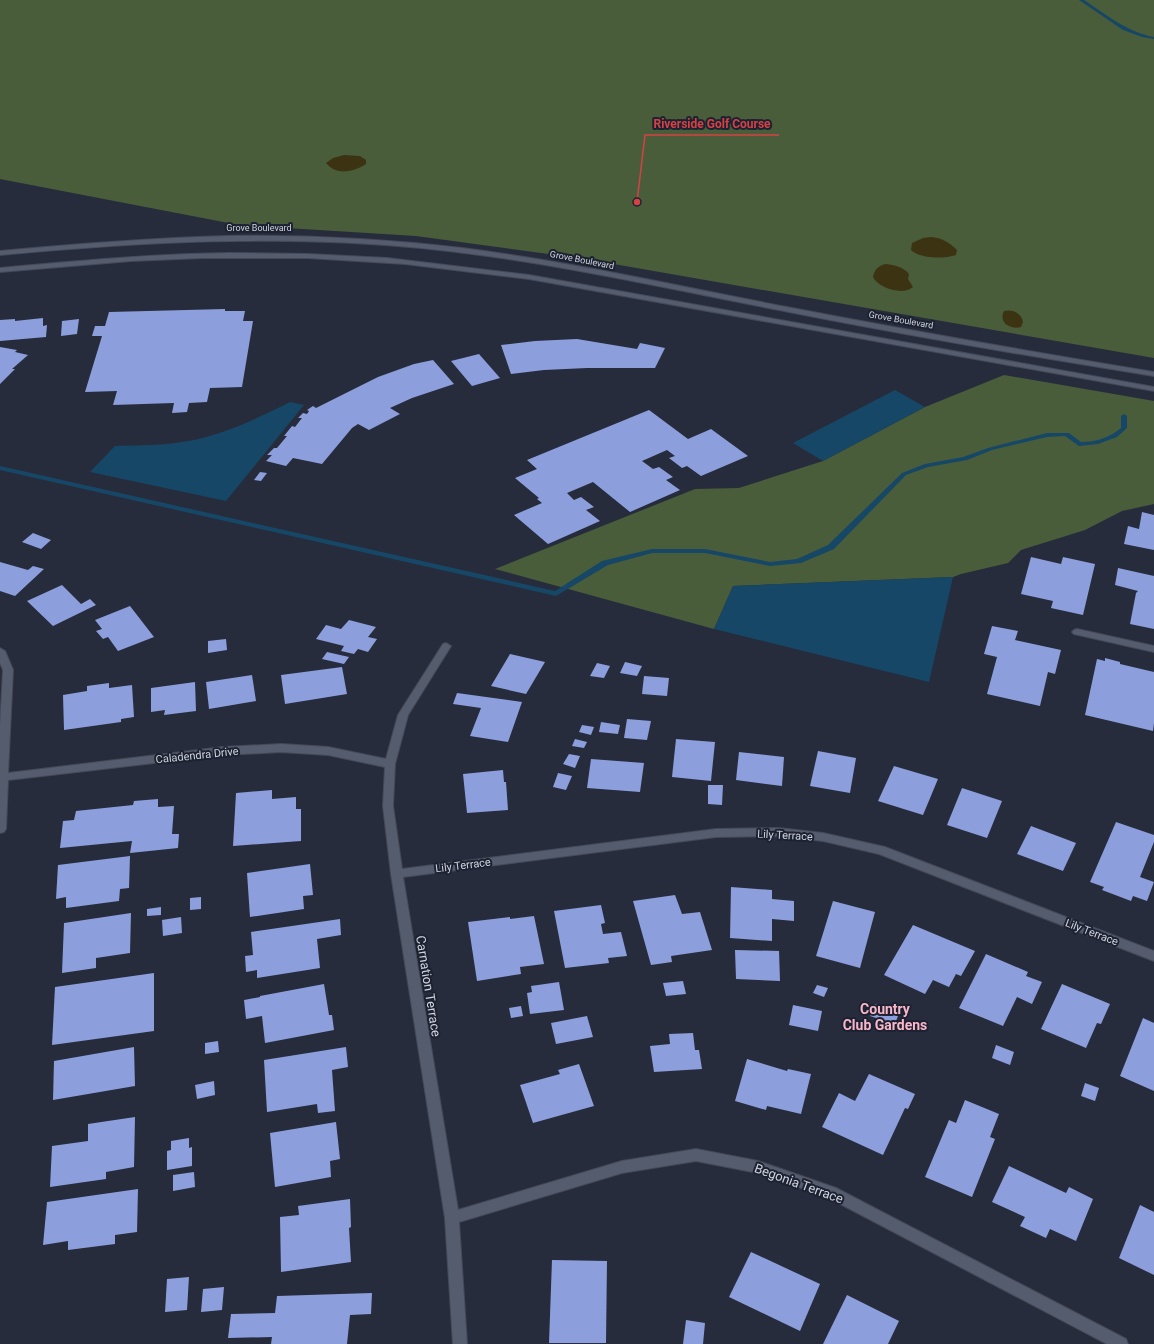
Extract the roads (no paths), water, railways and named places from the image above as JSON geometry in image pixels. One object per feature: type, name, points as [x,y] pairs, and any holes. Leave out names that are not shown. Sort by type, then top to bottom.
[{"type":"street","name":"Grove Boulevard","points":[[0,253],[198,239],[295,239],[382,243],[468,251],[542,262],[804,313],[1154,374]]},
{"type":"street","points":[[0,270],[121,259],[174,256],[247,255],[388,260],[529,277],[1154,388]]},
{"type":"street","points":[[593,289],[604,274]]},
{"type":"street","points":[[1076,632],[1154,649]]},
{"type":"street","name":"Carnation Terrace","points":[[446,646],[403,715],[390,764],[388,806],[397,874],[452,1218],[460,1344]]},
{"type":"street","points":[[0,652],[8,670],[4,777],[0,829]]},
{"type":"street","name":"Caladendra Drive","points":[[4,777],[224,751],[281,748],[328,751],[390,764]]},
{"type":"street","name":"Lily Terrace","points":[[397,874],[716,833],[785,833],[823,837],[882,850],[1154,956]]},
{"type":"street","name":"Begonia Terrace","points":[[452,1218],[622,1167],[696,1155],[750,1165],[831,1192],[1121,1344]]},
{"type":"water","points":[[895,390],[925,407],[823,461],[793,443]]},
{"type":"water","points":[[290,402],[304,405],[226,501],[90,472],[115,446],[179,443],[214,435]]},
{"type":"water","points":[[953,577],[929,682],[714,629],[733,586]]},
{"type":"waterway","points":[[1081,0],[1124,29],[1154,38]]},
{"type":"waterway","points":[[0,468],[556,594],[605,563],[652,551],[705,551],[770,564],[798,561],[831,547],[904,474],[927,465],[965,459],[990,449],[1047,435],[1067,434],[1079,444],[1104,441],[1114,436],[1124,428],[1124,416]]},
{"type":"place","name":"Riverside Golf Course","points":[[637,202]]},
{"type":"district","name":"Country Club Gardens","points":[[885,1018]]}]
